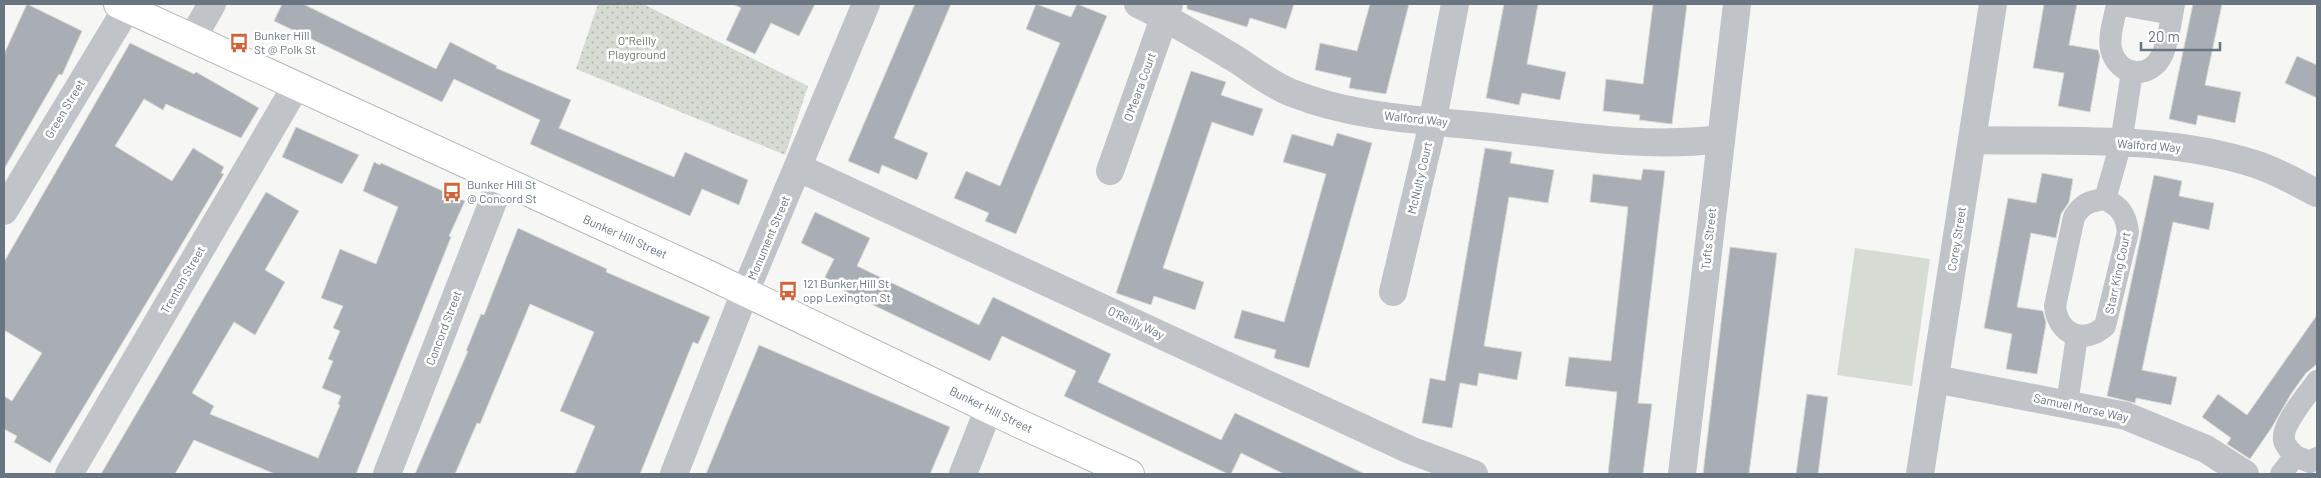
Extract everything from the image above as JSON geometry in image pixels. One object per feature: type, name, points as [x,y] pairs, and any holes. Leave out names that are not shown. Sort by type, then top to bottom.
[{"type":"main road","name":"Bunker Hill Street","points":[[122,6],[745,292],[989,408],[1115,471]]},
{"type":"street","points":[[193,37],[212,4]]},
{"type":"street","name":"Monument Street","points":[[674,474],[745,292],[799,168],[866,4]]},
{"type":"street","name":"Walford Way","points":[[1138,4],[1167,10],[1292,93],[1342,109],[1432,121],[1646,142],[1688,143],[1720,139]]},
{"type":"street","name":"McNulty Court","points":[[1393,292],[1432,121],[1455,4]]},
{"type":"street","name":"Tufts Street","points":[[1682,474],[1737,4]]},
{"type":"street","name":"Corey Street","points":[[1920,474],[1993,4]]},
{"type":"street","points":[[2117,4],[2173,9],[2163,53],[2156,64],[2148,71],[2132,72],[2124,70],[2117,63],[2110,48],[2117,4]]},
{"type":"street","name":"Green Street","points":[[4,211],[12,178],[122,6]]},
{"type":"street","name":"O'Meara Court","points":[[1110,170],[1167,10]]},
{"type":"street","points":[[2067,404],[2078,336],[2065,331],[2056,318],[2055,306],[2074,217],[2080,207],[2090,201],[2104,199],[2121,143],[2132,72]]},
{"type":"street","name":"Trenton Street","points":[[69,474],[296,86]]},
{"type":"street","name":"Walford Way","points":[[1973,140],[2121,143],[2176,147],[2256,164],[2317,193]]},
{"type":"street","name":"O'Reilly Way","points":[[799,168],[1401,446],[1474,474]]},
{"type":"street","name":"Concord Street","points":[[387,474],[501,181]]},
{"type":"street","name":"Starr King Court","points":[[2078,336],[2096,334],[2106,326],[2128,232],[2126,219],[2118,206],[2104,199]]},
{"type":"street","name":"Samuel Morse Way","points":[[1935,379],[2126,416],[2206,449],[2245,474]]},
{"type":"street","points":[[2317,381],[2286,426],[2283,438],[2287,448],[2295,456],[2310,462],[2317,458]]},
{"type":"street","points":[[963,474],[989,408]]},
{"type":"street","points":[[2281,474],[2295,456]]},
{"type":"green space","name":"O\"Reilly Playground","points":[[598,4],[643,4],[808,86],[785,155],[576,69]]},
{"type":"green space","points":[[1855,248],[1930,259],[1912,386],[1837,375]]},
{"type":"building","points":[[27,4],[82,31],[62,75],[59,74],[4,169],[4,54]]},
{"type":"building","points":[[282,4],[303,4],[436,69],[450,42],[497,66],[496,68],[571,100],[559,128],[674,177],[685,152],[748,180],[739,205],[702,189],[690,216],[530,144],[540,120],[454,79],[442,102],[274,21]]},
{"type":"building","points":[[733,4],[815,4],[799,36],[771,23],[755,54],[726,40],[741,8]]},
{"type":"building","points":[[915,4],[951,4],[894,138],[928,153],[917,180],[882,165],[879,174],[848,161]]},
{"type":"building","points":[[1036,4],[1071,17],[1077,4],[1107,16],[1016,234],[985,221],[989,213],[954,198],[966,171],[1000,186],[1060,43],[1026,29]]},
{"type":"building","points":[[1187,4],[1294,4],[1286,29],[1250,18],[1247,27],[1187,9]]},
{"type":"building","points":[[1370,4],[1409,4],[1386,94],[1349,88],[1351,78],[1315,70],[1320,43],[1357,51]]},
{"type":"building","points":[[1504,4],[1538,4],[1527,64],[1566,72],[1560,100],[1522,93],[1519,105],[1486,98]]},
{"type":"building","points":[[1653,4],[1687,4],[1672,124],[1639,120],[1640,115],[1603,111],[1606,79],[1643,84]]},
{"type":"building","points":[[2044,4],[2077,4],[2069,45],[2098,50],[2100,56],[2090,112],[2058,106],[2064,73],[2033,68]]},
{"type":"building","points":[[2193,4],[2222,4],[2205,85],[2241,92],[2235,123],[2198,115],[2196,125],[2169,119]]},
{"type":"building","points":[[130,43],[194,74],[196,72],[259,108],[241,138],[166,104],[163,110],[144,99],[115,146],[172,181],[193,148],[224,167],[221,173],[224,174],[50,463],[14,442],[17,436],[4,429],[4,396],[12,401],[42,353],[4,330],[4,262]]},
{"type":"building","points":[[2297,56],[2317,65],[2317,98],[2285,83]]},
{"type":"building","points":[[1191,71],[1226,82],[1221,95],[1263,109],[1253,136],[1212,122],[1163,268],[1204,282],[1195,310],[1154,296],[1151,305],[1116,293]]},
{"type":"building","points":[[296,127],[359,155],[342,184],[282,157]]},
{"type":"building","points":[[1337,133],[1372,143],[1309,368],[1274,358],[1276,350],[1234,338],[1242,310],[1284,322],[1326,174],[1283,162],[1292,134],[1333,146]]},
{"type":"building","points":[[1485,148],[1512,152],[1510,163],[1554,170],[1548,203],[1509,197],[1484,346],[1522,352],[1517,380],[1479,373],[1477,386],[1460,383],[1452,428],[1422,423],[1430,378],[1445,381]]},
{"type":"building","points":[[374,162],[380,165],[381,163],[465,201],[449,236],[451,237],[356,474],[275,474],[194,440],[175,474],[101,474],[266,192],[299,211],[265,270],[285,282],[255,335],[234,322],[192,393],[214,406],[210,414],[318,458],[340,405],[338,404],[341,396],[322,388],[333,361],[328,359],[340,331],[333,328],[343,306],[321,298],[340,249],[376,264],[398,207],[363,191]]},
{"type":"building","points":[[1643,169],[1665,171],[1638,403],[1652,404],[1643,474],[1608,474],[1617,392],[1565,386],[1569,357],[1611,361],[1628,207],[1590,202],[1593,174],[1641,180]]},
{"type":"building","points":[[2042,173],[2073,179],[2069,202],[2061,214],[2056,238],[2031,233],[2017,307],[2043,311],[2046,323],[2037,374],[2006,369],[2012,334],[1984,328],[2008,198],[2036,203]]},
{"type":"building","points":[[2154,175],[2182,181],[2179,196],[2214,203],[2209,230],[2173,222],[2142,370],[2177,377],[2171,405],[2136,398],[2135,403],[2107,396]]},
{"type":"building","points":[[815,212],[870,238],[857,266],[979,325],[993,297],[1111,354],[1098,382],[1221,440],[1235,413],[1365,474],[1284,474],[1241,453],[1231,474],[1228,474],[1064,396],[1076,371],[1045,356],[1002,336],[990,361],[823,281],[834,259],[801,243]]},
{"type":"building","points":[[518,228],[607,269],[606,272],[710,317],[698,344],[693,342],[640,474],[575,474],[595,426],[560,411],[594,332],[530,304],[480,424],[477,423],[455,474],[415,474],[468,351],[466,351],[481,314],[484,315]]},
{"type":"building","points":[[1730,247],[1777,253],[1749,474],[1703,474]]},
{"type":"building","points":[[2317,315],[2317,364],[2306,373],[2291,394],[2272,427],[2250,459],[2227,444],[2231,438],[2202,417],[2218,394],[2247,415]]},
{"type":"building","points":[[759,345],[950,427],[930,474],[706,474]]},
{"type":"building","points":[[1807,394],[1828,397],[1818,474],[1796,474]]},
{"type":"place","name":"Bunker Hill St @ Polk St","points":[[239,43]]},
{"type":"place","name":"Bunker Hill St @ Concord St","points":[[452,192]]},
{"type":"place","name":"121 Bunker Hill St opp Lexington St","points":[[788,291]]}]
